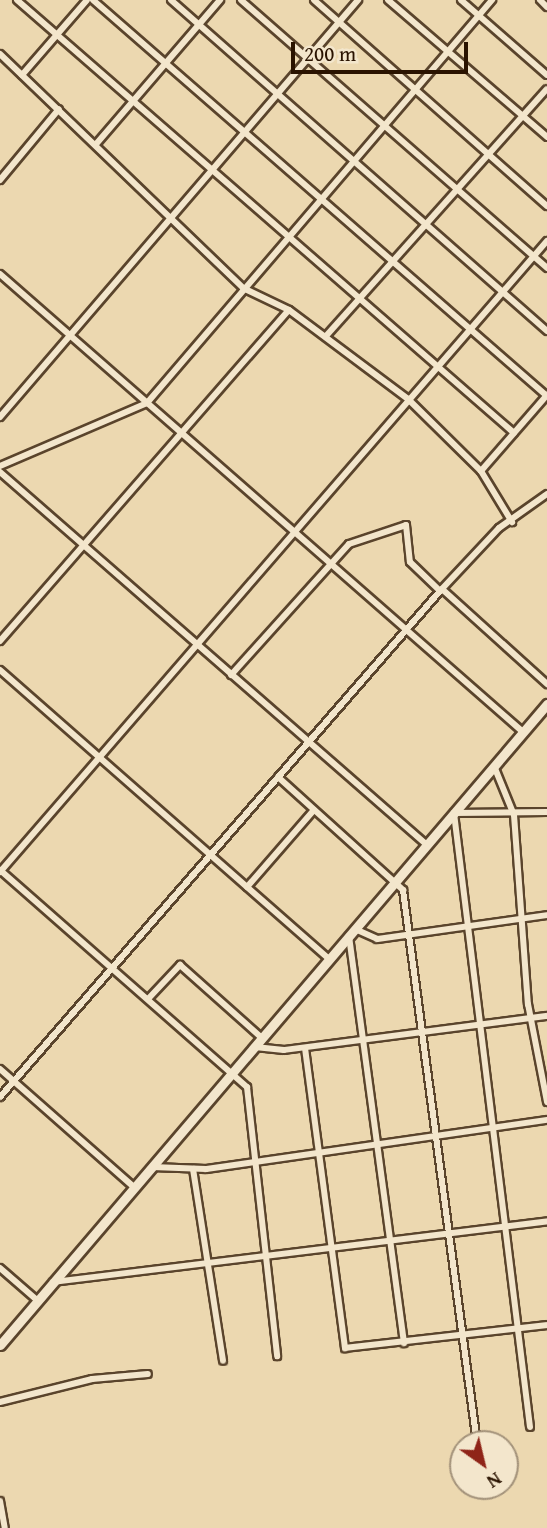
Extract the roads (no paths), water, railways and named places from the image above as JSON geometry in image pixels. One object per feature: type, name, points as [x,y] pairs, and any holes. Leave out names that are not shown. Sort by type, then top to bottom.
[{"type":"street","points":[[17,0],[439,364],[514,433]]},
{"type":"street","points":[[22,75],[87,0]]},
{"type":"street","points":[[93,0],[547,396],[481,471]]},
{"type":"street","points":[[171,0],[547,331]]},
{"type":"street","points":[[97,143],[220,0]]},
{"type":"street","points":[[242,0],[547,268]]},
{"type":"street","points":[[314,0],[547,206]]},
{"type":"street","points":[[0,416],[358,0]]},
{"type":"street","points":[[388,0],[547,137]]},
{"type":"street","points":[[461,0],[547,75]]},
{"type":"street","points":[[0,466],[147,403],[287,233],[492,0]]},
{"type":"street","points":[[540,0],[547,6]]},
{"type":"street","points":[[0,54],[97,143],[243,288],[289,310],[408,399],[481,471],[512,522]]},
{"type":"street","points":[[326,336],[394,264],[547,89]]},
{"type":"street","points":[[0,180],[59,109]]},
{"type":"street","points":[[277,1356],[252,1162],[247,1087],[0,871],[292,530],[547,241]]},
{"type":"street","points":[[0,274],[523,732]]},
{"type":"street","points":[[0,641],[289,310]]},
{"type":"street","points":[[0,472],[426,845]]},
{"type":"street","points":[[0,1097],[441,590],[512,522],[547,494]]},
{"type":"street","points":[[231,675],[349,544],[406,525],[410,562],[547,684]]},
{"type":"street","points":[[0,670],[329,959]]},
{"type":"street","points":[[0,1345],[523,732],[543,716],[547,704]]},
{"type":"street","points":[[494,766],[514,815],[521,919],[547,1102]]},
{"type":"street","points":[[278,777],[403,890],[438,1135],[475,1430]]},
{"type":"street","points":[[247,887],[314,810]]},
{"type":"street","points":[[454,813],[514,815],[547,812]]},
{"type":"street","points":[[454,813],[530,1426]]},
{"type":"street","points":[[352,932],[377,939],[547,915]]},
{"type":"street","points":[[352,932],[404,1343]]},
{"type":"street","points":[[148,999],[180,965],[262,1038]]},
{"type":"street","points":[[255,1047],[305,1048],[547,1016]]},
{"type":"street","points":[[305,1048],[345,1348],[547,1325]]},
{"type":"street","points":[[0,1069],[134,1187]]},
{"type":"street","points":[[152,1167],[192,1168],[252,1162],[547,1120]]},
{"type":"street","points":[[192,1168],[205,1265],[223,1361]]},
{"type":"street","points":[[53,1282],[547,1221]]},
{"type":"street","points":[[0,1268],[38,1301]]},
{"type":"street","points":[[0,1354],[12,1331]]},
{"type":"street","points":[[0,1402],[92,1379],[148,1374]]},
{"type":"street","points":[[0,1501],[5,1528]]}]
